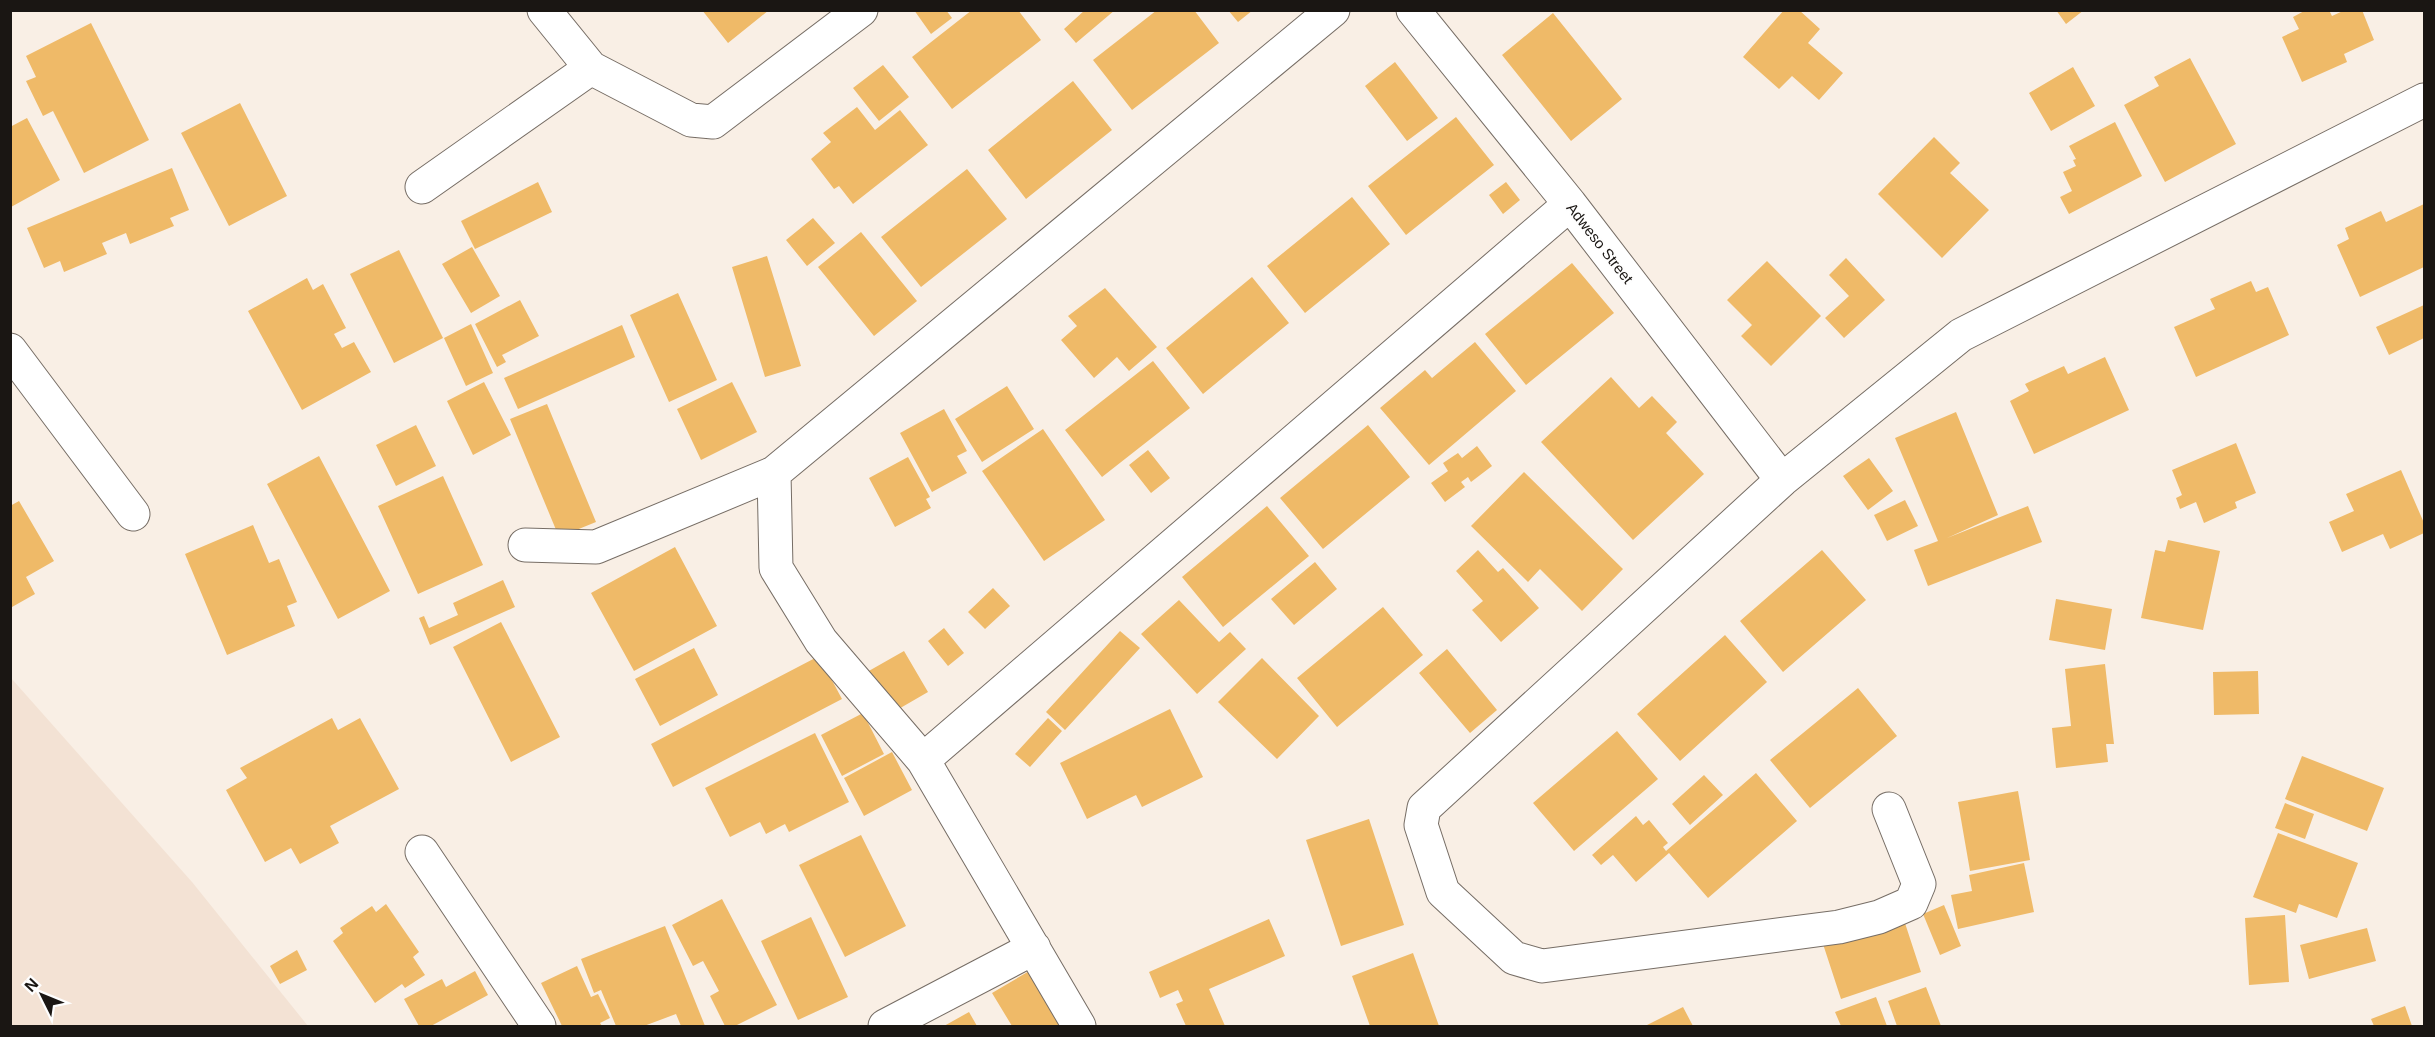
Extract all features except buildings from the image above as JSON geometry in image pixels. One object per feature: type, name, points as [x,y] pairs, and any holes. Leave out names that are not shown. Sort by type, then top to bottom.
[{"type":"street","points":[[544,10],[591,68],[691,120],[713,122],[861,10]]},
{"type":"street","points":[[525,545],[596,547],[774,474],[1333,10]]},
{"type":"street","name":"Adweso Street","points":[[1413,10],[1570,204],[1782,480]]},
{"type":"street","points":[[422,187],[591,68]]},
{"type":"street","points":[[1889,809],[1919,885],[1911,903],[1879,917],[1839,927],[1542,966],[1514,958],[1443,892],[1421,825],[1424,808],[1782,480],[1961,335],[2424,100]]},
{"type":"street","points":[[923,760],[1570,204]]},
{"type":"street","points":[[10,350],[133,514]]},
{"type":"street","points":[[774,474],[776,568],[821,641],[923,760],[1079,1026]]},
{"type":"street","points":[[422,852],[539,1026]]},
{"type":"street","points":[[885,1026],[1034,948]]},
{"type":"shaded area","points":[[11,678],[192,882],[308,1026],[11,1026]]}]
